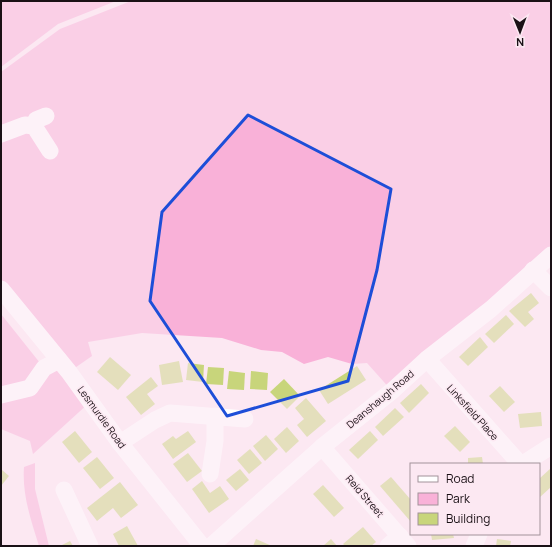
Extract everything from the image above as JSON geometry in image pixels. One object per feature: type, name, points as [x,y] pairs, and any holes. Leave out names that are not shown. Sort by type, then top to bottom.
[{"type":"street","points":[[1,134],[40,121],[50,151]]},
{"type":"street","name":"Deanshaugh Road","points":[[199,544],[392,391],[427,359],[491,309],[551,255]]},
{"type":"street","points":[[533,270],[551,288]]},
{"type":"street","name":"Lesmurdie Road","points":[[1,289],[59,360],[120,443],[199,544]]},
{"type":"street","name":"Linksfield Place","points":[[427,359],[519,463]]},
{"type":"street","points":[[1,394],[30,388],[44,368],[59,360]]},
{"type":"street","points":[[120,443],[170,412],[245,419]]},
{"type":"street","points":[[210,474],[215,441],[215,416]]},
{"type":"street","points":[[525,463],[551,446]]},
{"type":"street","name":"Reid Street","points":[[322,447],[399,543]]},
{"type":"street","points":[[64,490],[90,546]]},
{"type":"street","points":[[474,546],[479,535]]},
{"type":"highlighted area","points":[[248,115],[391,189],[377,270],[348,381],[227,416],[150,301],[162,212]]},
{"type":"green space","points":[[1,1],[116,1],[58,24],[1,67]]},
{"type":"green space","points":[[131,1],[551,1],[551,251],[392,391],[367,363],[352,364],[328,357],[304,364],[282,352],[261,350],[222,338],[142,333],[88,342],[92,356],[69,372],[90,402],[33,454],[30,441],[1,429],[1,314],[44,368],[59,360],[1,289],[1,72],[60,29]]},
{"type":"green space","points":[[35,463],[35,489],[49,546],[39,546],[30,517],[24,488],[24,467]]},
{"type":"building","points":[[531,293],[539,303],[528,312],[534,319],[525,327],[509,311]]},
{"type":"building","points":[[506,315],[514,324],[494,343],[485,334]]},
{"type":"building","points":[[480,337],[488,347],[468,366],[459,357]]},
{"type":"building","points":[[110,357],[131,375],[118,390],[97,372]]},
{"type":"building","points":[[179,361],[183,382],[162,385],[159,365]]},
{"type":"building","points":[[188,363],[204,365],[203,382],[186,380]]},
{"type":"building","points":[[357,366],[366,380],[328,404],[319,390]]},
{"type":"building","points":[[208,367],[224,368],[223,385],[206,384]]},
{"type":"building","points":[[229,371],[245,373],[244,390],[227,389]]},
{"type":"building","points":[[251,371],[268,373],[267,390],[250,389]]},
{"type":"building","points":[[151,377],[158,386],[147,394],[155,404],[141,415],[126,397]]},
{"type":"building","points":[[284,379],[300,396],[287,409],[270,392]]},
{"type":"building","points":[[421,384],[429,393],[409,413],[400,403]]},
{"type":"building","points":[[500,386],[515,402],[504,412],[489,396]]},
{"type":"building","points":[[306,398],[326,421],[307,437],[297,425],[304,419],[295,408]]},
{"type":"building","points":[[395,408],[404,417],[383,436],[375,427]]},
{"type":"building","points":[[541,412],[542,426],[520,428],[518,414]]},
{"type":"building","points":[[455,426],[470,442],[460,452],[444,436]]},
{"type":"building","points":[[287,427],[299,441],[286,453],[274,439]]},
{"type":"building","points":[[75,431],[92,452],[79,463],[62,442]]},
{"type":"building","points":[[188,431],[196,442],[173,459],[162,444],[173,436],[176,439]]},
{"type":"building","points":[[370,431],[378,440],[358,459],[349,450]]},
{"type":"building","points":[[266,435],[278,449],[265,461],[253,446]]},
{"type":"building","points":[[250,449],[262,463],[249,474],[237,460]]},
{"type":"building","points":[[188,453],[202,471],[187,482],[173,464]]},
{"type":"building","points":[[97,457],[114,478],[100,489],[83,468]]},
{"type":"building","points":[[482,457],[483,463],[468,463],[468,458]]},
{"type":"building","points":[[551,468],[551,487],[540,497],[540,478]]},
{"type":"building","points":[[1,469],[9,476],[1,486]]},
{"type":"building","points":[[240,469],[249,480],[236,491],[226,480]]},
{"type":"building","points":[[391,477],[410,499],[410,521],[380,486]]},
{"type":"building","points":[[202,481],[210,493],[220,486],[229,499],[209,513],[192,489]]},
{"type":"building","points":[[120,482],[138,505],[121,518],[113,508],[97,521],[87,508]]},
{"type":"building","points":[[323,485],[344,508],[334,517],[313,494]]},
{"type":"building","points":[[127,526],[138,546],[119,546],[113,534]]},
{"type":"building","points":[[363,527],[376,542],[371,546],[345,546],[343,544]]},
{"type":"building","points":[[431,535],[453,535],[454,538],[432,540]]},
{"type":"building","points":[[256,539],[272,546],[253,546]]},
{"type":"building","points":[[331,539],[337,546],[323,546]]},
{"type":"building","points":[[497,539],[511,541],[510,546],[496,546]]},
{"type":"building","points":[[70,541],[73,546],[60,546]]}]
